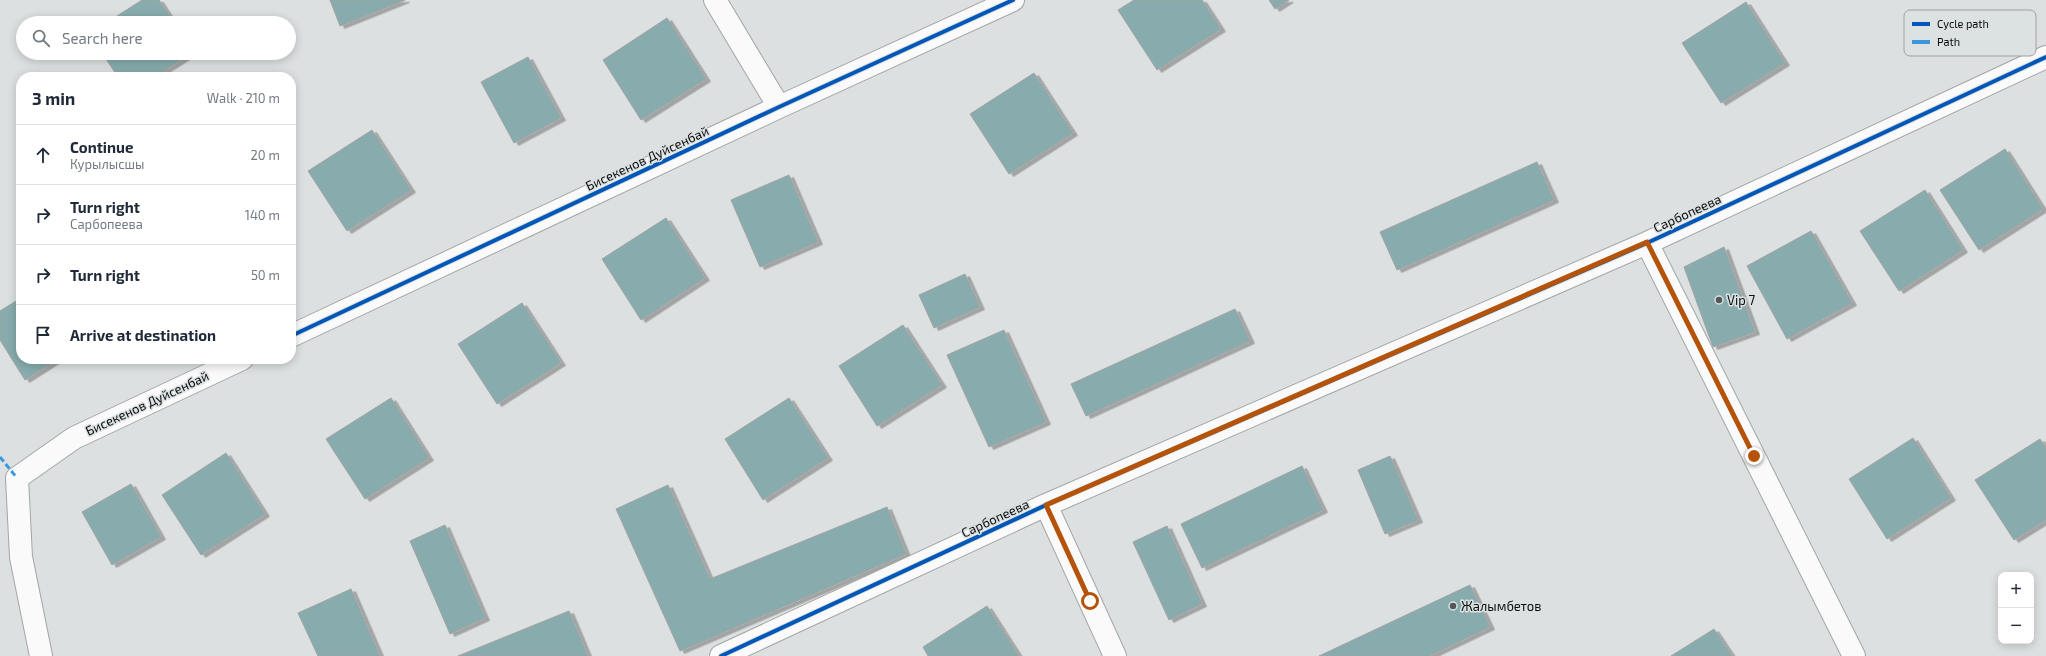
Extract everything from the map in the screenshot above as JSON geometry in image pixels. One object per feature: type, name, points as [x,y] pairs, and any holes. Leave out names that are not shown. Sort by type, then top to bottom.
[{"type":"street","points":[[715,0],[779,107]]},
{"type":"street","name":"Бисекенов Дуйсенбай","points":[[296,334],[779,107],[1013,0]]},
{"type":"street","name":"Сарбопеева","points":[[721,656],[1046,505],[1647,242],[2046,57]]},
{"type":"street","points":[[1647,242],[1854,656]]},
{"type":"street","name":"Бисекенов Дуйсенбай","points":[[41,656],[21,557],[17,478],[74,438],[231,364]]},
{"type":"street","points":[[1046,505],[1115,656]]},
{"type":"building","points":[[142,0],[159,0],[169,16],[117,16]]},
{"type":"building","points":[[330,0],[405,0],[340,26]]},
{"type":"building","points":[[1134,0],[1202,0],[1221,29],[1157,70],[1118,10]]},
{"type":"building","points":[[1269,0],[1289,0],[1275,9]]},
{"type":"building","points":[[1746,2],[1785,63],[1721,103],[1682,43]]},
{"type":"building","points":[[667,18],[706,79],[641,120],[603,60]]},
{"type":"building","points":[[528,57],[561,118],[514,143],[481,82]]},
{"type":"building","points":[[107,60],[181,60],[162,72],[115,72]]},
{"type":"building","points":[[1034,73],[1073,133],[1009,174],[970,114]]},
{"type":"building","points":[[372,130],[411,190],[347,231],[308,171]]},
{"type":"building","points":[[2005,149],[2043,209],[1979,250],[1940,190]]},
{"type":"building","points":[[1537,162],[1554,200],[1397,270],[1380,232]]},
{"type":"building","points":[[789,175],[818,242],[760,267],[731,200]]},
{"type":"building","points":[[1925,190],[1963,250],[1899,291],[1860,231]]},
{"type":"building","points":[[666,218],[705,278],[641,320],[602,259]]},
{"type":"building","points":[[1811,231],[1852,303],[1787,339],[1747,266]]},
{"type":"building","name":"Vip 7","points":[[1724,247],[1755,332],[1713,347],[1684,267]]},
{"type":"building","points":[[965,274],[980,307],[934,328],[919,295]]},
{"type":"building","points":[[16,301],[16,364],[50,364],[25,380],[0,340],[0,311]]},
{"type":"building","points":[[522,303],[561,363],[497,404],[458,344]]},
{"type":"building","points":[[1235,309],[1250,341],[1086,416],[1071,384]]},
{"type":"building","points":[[903,325],[942,385],[877,426],[839,366]]},
{"type":"building","points":[[1004,330],[1046,422],[989,447],[947,355]]},
{"type":"building","points":[[391,398],[429,458],[365,499],[326,439]]},
{"type":"building","points":[[789,398],[828,458],[763,500],[725,439]]},
{"type":"building","points":[[1913,438],[1951,498],[1887,539],[1849,479]]},
{"type":"building","points":[[2040,439],[2046,448],[2046,520],[2014,540],[1975,480]]},
{"type":"building","points":[[226,453],[265,514],[201,555],[162,495]]},
{"type":"building","points":[[1390,456],[1418,520],[1385,534],[1358,470]]},
{"type":"building","points":[[1302,466],[1323,510],[1202,568],[1181,524]]},
{"type":"building","points":[[131,484],[161,537],[112,565],[82,512]]},
{"type":"building","points":[[668,485],[710,579],[887,507],[906,554],[680,651],[616,509]]},
{"type":"building","points":[[445,525],[485,618],[450,634],[410,541]]},
{"type":"building","points":[[1167,526],[1202,604],[1169,620],[1133,542]]},
{"type":"building","name":"Жалымбетов","points":[[1470,585],[1490,627],[1429,656],[1319,656]]},
{"type":"building","points":[[351,589],[380,656],[318,656],[298,613]]},
{"type":"building","points":[[987,606],[1019,656],[928,656],[923,647]]},
{"type":"building","points":[[569,611],[588,656],[458,656]]},
{"type":"building","points":[[1714,629],[1732,656],[1671,656]]},
{"type":"marked path","points":[[0,457],[17,478]]},
{"type":"cycle path","points":[[296,334],[779,107],[1013,0]]},
{"type":"cycle path","points":[[721,656],[1046,505],[1647,243],[2046,57]]},
{"type":"place","name":"Vip 7","points":[[1719,300]]},
{"type":"place","name":"Жалымбетов","points":[[1453,606]]},
{"type":"route","points":[[1090,601],[1046,505],[1647,242],[1754,456]]}]
